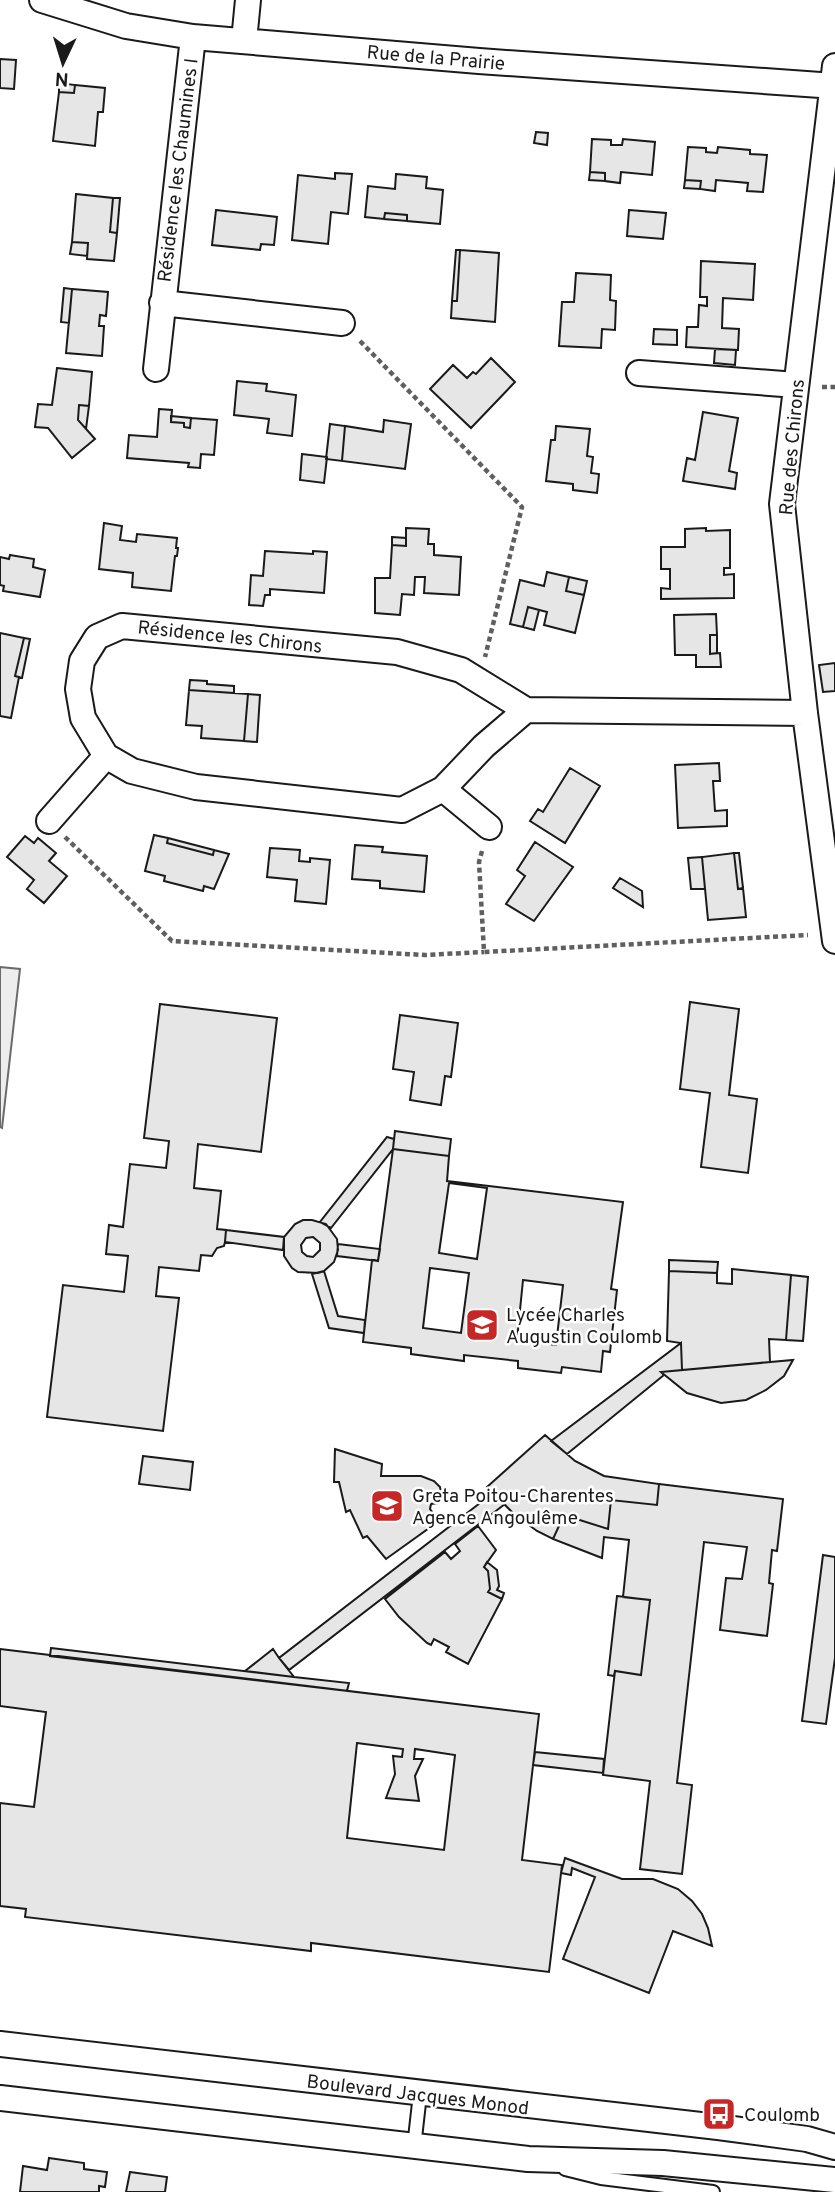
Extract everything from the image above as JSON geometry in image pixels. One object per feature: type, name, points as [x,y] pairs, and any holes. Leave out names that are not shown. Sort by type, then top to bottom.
[{"type":"street","name":"Rue de la Prairie","points":[[42,0],[126,26],[192,37],[479,61],[835,79]]},
{"type":"street","points":[[244,41],[248,0]]},
{"type":"street","name":"Résidence les Chaumines I","points":[[156,369],[192,37]]},
{"type":"street","name":"Rue des Chirons","points":[[834,937],[782,504],[835,79]]},
{"type":"street","name":"Résidence les Chaumines I","points":[[162,303],[342,323]]},
{"type":"street","points":[[639,373],[796,385]]},
{"type":"street","name":"Résidence les Chirons","points":[[106,756],[83,718],[78,690],[82,661],[97,637],[122,626],[397,652],[461,670],[526,710]]},
{"type":"street","points":[[49,821],[106,756],[132,771],[196,788],[402,810],[443,789],[484,746],[526,710],[805,713]]},
{"type":"street","points":[[443,789],[489,827]]},
{"type":"street","name":"Boulevard Jacques Monod","points":[[0,2044],[718,2127],[807,2139],[835,2147]]},
{"type":"street","points":[[0,2098],[528,2160],[582,2159],[663,2163],[835,2180]]},
{"type":"lane","points":[[414,2147],[420,2094]]},
{"type":"lane","points":[[528,2160],[601,2178],[713,2192]]},
{"type":"path","points":[[342,323],[522,507],[479,681]]},
{"type":"path","points":[[49,821],[172,941],[425,955],[834,937]]},
{"type":"path","points":[[484,952],[479,862],[489,827]]},
{"type":"shaded area","points":[[0,967],[20,969],[2,1128],[0,1127]]},
{"type":"building","points":[[0,59],[16,60],[14,89],[0,88]]},
{"type":"building","points":[[59,83],[75,85],[74,93],[59,92]]},
{"type":"building","points":[[75,85],[105,88],[103,112],[98,112],[95,146],[53,141],[59,92],[74,93]]},
{"type":"building","points":[[536,132],[548,133],[547,145],[534,143]]},
{"type":"building","points":[[592,139],[611,140],[611,145],[622,145],[623,139],[655,142],[652,175],[621,172],[620,183],[605,181],[605,173],[590,172]]},
{"type":"building","points":[[688,147],[706,148],[706,152],[717,153],[718,147],[750,150],[750,154],[767,155],[763,192],[747,191],[748,183],[716,180],[715,191],[700,189],[701,181],[685,180]]},
{"type":"building","points":[[590,172],[605,173],[605,181],[589,180]]},
{"type":"building","points":[[335,173],[352,174],[348,214],[331,212],[328,244],[292,240],[298,175],[335,179]]},
{"type":"building","points":[[396,174],[427,177],[426,188],[443,190],[440,224],[407,221],[407,215],[385,213],[384,219],[365,217],[368,186],[395,189]]},
{"type":"building","points":[[685,180],[701,181],[700,189],[684,188]]},
{"type":"building","points":[[76,194],[113,198],[110,232],[117,233],[114,261],[87,259],[88,243],[72,242]]},
{"type":"building","points":[[113,198],[120,198],[117,233],[110,232]]},
{"type":"building","points":[[216,210],[277,217],[274,245],[261,244],[260,250],[212,245]]},
{"type":"building","points":[[629,210],[666,213],[663,239],[627,236]]},
{"type":"building","points":[[385,213],[407,215],[407,221],[384,219]]},
{"type":"building","points":[[72,242],[88,243],[87,256],[70,254]]},
{"type":"building","points":[[456,250],[460,250],[457,301],[452,301]]},
{"type":"building","points":[[460,250],[499,253],[495,322],[451,318],[452,301],[457,301]]},
{"type":"building","points":[[701,261],[755,264],[753,300],[723,298],[722,328],[739,329],[738,350],[686,347],[687,327],[698,327],[699,305],[707,306],[707,297],[700,297]]},
{"type":"building","points":[[576,273],[611,275],[610,300],[616,301],[615,330],[602,329],[601,348],[559,346],[562,302],[574,302]]},
{"type":"building","points":[[64,288],[72,289],[69,323],[61,322]]},
{"type":"building","points":[[72,289],[108,292],[106,316],[100,315],[99,326],[104,326],[102,356],[66,353]]},
{"type":"building","points":[[654,329],[677,330],[677,345],[653,344]]},
{"type":"building","points":[[715,349],[736,350],[735,365],[714,363]]},
{"type":"building","points":[[491,358],[515,382],[471,428],[430,389],[453,365],[467,378],[473,372],[476,374]]},
{"type":"building","points":[[57,368],[92,372],[89,406],[79,405],[78,420],[95,439],[72,458],[48,428],[35,427],[38,404],[52,405]]},
{"type":"building","points":[[237,381],[267,384],[266,391],[296,395],[292,436],[267,433],[269,419],[234,415]]},
{"type":"building","points":[[79,405],[89,406],[86,429],[78,420]]},
{"type":"building","points":[[159,409],[172,410],[171,422],[184,423],[184,427],[190,428],[191,418],[217,420],[214,455],[201,454],[200,468],[188,467],[189,463],[127,458],[129,435],[157,437]]},
{"type":"building","points":[[703,412],[738,418],[729,471],[737,473],[735,489],[683,481],[687,458],[695,460]]},
{"type":"building","points":[[171,416],[191,418],[190,428],[184,427],[184,423],[171,422]]},
{"type":"building","points":[[384,420],[411,424],[405,469],[342,461],[345,426],[383,432]]},
{"type":"building","points":[[330,424],[345,426],[342,461],[326,459]]},
{"type":"building","points":[[556,426],[590,429],[587,456],[593,457],[591,473],[599,474],[597,493],[573,490],[573,484],[546,481],[551,440],[555,440]]},
{"type":"building","points":[[302,454],[327,457],[324,483],[300,480]]},
{"type":"building","points":[[104,523],[122,526],[120,540],[136,542],[137,534],[177,538],[178,548],[171,591],[132,587],[133,573],[99,569]]},
{"type":"building","points":[[406,528],[429,529],[428,544],[434,544],[434,555],[461,557],[459,595],[424,593],[425,577],[415,577],[414,595],[402,594],[400,615],[375,613],[375,578],[390,578],[392,545],[406,546]]},
{"type":"building","points":[[706,528],[706,531],[730,530],[730,568],[724,568],[724,575],[734,574],[734,598],[661,599],[661,588],[670,589],[670,569],[661,569],[661,547],[685,547],[685,529]]},
{"type":"building","points":[[392,537],[406,538],[406,546],[392,545]]},
{"type":"building","points":[[265,551],[313,554],[313,551],[327,552],[324,593],[270,589],[270,595],[265,595],[263,606],[249,605],[251,575],[263,576]]},
{"type":"building","points":[[10,555],[34,559],[33,567],[45,570],[40,597],[3,591],[4,586],[0,585],[0,557],[9,559]]},
{"type":"building","points":[[547,572],[569,577],[566,591],[584,595],[575,633],[544,625],[547,612],[528,607],[523,627],[510,624],[520,580],[544,586]]},
{"type":"building","points":[[569,577],[587,581],[584,595],[566,591]]},
{"type":"building","points":[[528,607],[539,610],[534,630],[523,627]]},
{"type":"building","points":[[716,614],[717,635],[710,635],[710,654],[720,653],[721,667],[696,667],[696,655],[675,655],[674,615]]},
{"type":"building","points":[[0,633],[24,638],[15,676],[19,677],[11,718],[0,716]]},
{"type":"building","points":[[710,635],[717,635],[717,653],[710,654]]},
{"type":"building","points":[[24,638],[30,639],[22,678],[15,676]]},
{"type":"building","points":[[835,663],[835,691],[823,692],[819,665]]},
{"type":"building","points":[[190,680],[234,686],[234,693],[189,690]]},
{"type":"building","points":[[189,690],[248,694],[244,741],[201,738],[202,726],[186,725]]},
{"type":"building","points":[[248,694],[260,695],[257,742],[244,741]]},
{"type":"building","points":[[719,763],[720,781],[713,781],[715,811],[727,810],[727,826],[678,828],[675,765]]},
{"type":"building","points":[[570,768],[600,786],[565,843],[530,821],[538,809],[543,812]]},
{"type":"building","points":[[154,835],[168,838],[167,843],[213,855],[214,850],[229,854],[214,889],[204,886],[203,891],[164,881],[165,876],[145,871]]},
{"type":"building","points":[[25,836],[34,843],[38,838],[56,853],[49,861],[67,876],[44,903],[27,889],[34,880],[7,857]]},
{"type":"building","points":[[168,838],[214,850],[213,855],[167,843]]},
{"type":"building","points":[[535,842],[573,867],[534,921],[506,904],[525,876],[517,870]]},
{"type":"building","points":[[355,845],[383,847],[382,852],[427,856],[424,892],[380,888],[380,881],[352,879]]},
{"type":"building","points":[[270,848],[300,850],[299,861],[310,862],[310,858],[330,860],[326,904],[295,901],[297,880],[267,877]]},
{"type":"building","points":[[734,853],[739,853],[743,888],[738,889]]},
{"type":"building","points":[[734,853],[738,889],[743,888],[746,917],[708,920],[702,857]]},
{"type":"building","points":[[702,857],[705,889],[691,889],[688,858]]},
{"type":"building","points":[[620,878],[642,891],[643,907],[613,888]]},
{"type":"building","points":[[690,1002],[739,1009],[729,1095],[757,1099],[748,1173],[701,1167],[710,1093],[680,1089]]},
{"type":"building","points":[[160,1004],[277,1018],[261,1152],[198,1144],[194,1188],[221,1191],[217,1229],[226,1230],[225,1242],[212,1256],[201,1255],[199,1271],[159,1267],[156,1296],[179,1298],[163,1431],[47,1417],[63,1285],[124,1292],[128,1256],[106,1254],[109,1225],[123,1227],[130,1164],[166,1168],[169,1141],[144,1138]]},
{"type":"building","points":[[400,1015],[458,1023],[451,1077],[445,1076],[441,1105],[410,1100],[414,1072],[393,1069]]},
{"type":"building","points":[[395,1131],[451,1139],[449,1156],[393,1149]]},
{"type":"building","points":[[387,1137],[394,1139],[393,1149],[331,1228],[320,1222]]},
{"type":"building","points":[[393,1149],[449,1156],[447,1181],[623,1202],[611,1289],[617,1290],[610,1352],[603,1351],[601,1372],[562,1367],[561,1373],[518,1368],[518,1361],[464,1355],[464,1361],[411,1354],[411,1348],[363,1342],[372,1260],[378,1261]],"holes":[[[449,1183],[487,1188],[477,1259],[439,1253]],[[430,1268],[469,1273],[461,1333],[423,1328]],[[523,1280],[563,1285],[556,1345],[517,1340]]]},
{"type":"building","points":[[312,1220],[326,1224],[337,1239],[338,1250],[334,1262],[324,1271],[298,1272],[284,1256],[284,1237],[295,1224]],"holes":[[[313,1237],[320,1243],[320,1250],[313,1257],[302,1252],[301,1245],[306,1238]]]},
{"type":"building","points":[[226,1230],[284,1237],[283,1250],[225,1242]]},
{"type":"building","points":[[338,1244],[380,1249],[378,1261],[337,1256]]},
{"type":"building","points":[[669,1260],[718,1262],[717,1273],[669,1271]]},
{"type":"building","points":[[732,1269],[791,1275],[786,1340],[769,1339],[770,1362],[682,1370],[681,1343],[667,1341],[669,1271],[717,1273],[717,1283],[732,1284]]},
{"type":"building","points":[[324,1271],[338,1316],[365,1320],[364,1333],[329,1328],[312,1274]]},
{"type":"building","points":[[791,1275],[808,1277],[803,1341],[786,1340]]},
{"type":"building","points":[[681,1343],[682,1370],[661,1372],[664,1375],[567,1454],[551,1441]]},
{"type":"building","points":[[793,1360],[784,1376],[766,1390],[746,1400],[721,1403],[687,1393],[661,1372]]},
{"type":"building","points":[[545,1435],[575,1461],[604,1476],[659,1484],[657,1505],[611,1500],[608,1529],[564,1515],[553,1539],[537,1531],[514,1514],[487,1487]]},
{"type":"building","name":"Greta Poitou-Charentes Agence Angoulême","points":[[335,1449],[382,1464],[381,1476],[421,1476],[434,1481],[440,1487],[442,1497],[438,1503],[431,1504],[430,1509],[439,1521],[386,1559],[367,1536],[363,1538],[350,1510],[346,1512],[339,1482],[334,1482]]},
{"type":"building","points":[[143,1456],[193,1462],[190,1490],[139,1484]]},
{"type":"building","points":[[659,1484],[783,1499],[777,1551],[772,1550],[769,1583],[773,1584],[767,1636],[720,1630],[726,1578],[742,1579],[747,1547],[704,1542],[677,1783],[692,1785],[682,1874],[640,1869],[650,1781],[603,1775],[615,1671],[641,1675],[650,1600],[623,1597],[629,1540],[604,1537],[602,1558],[553,1539],[564,1515],[608,1529],[611,1500],[657,1505]]},
{"type":"building","points":[[493,1493],[505,1504],[289,1670],[279,1658]]},
{"type":"building","points":[[478,1526],[496,1550],[484,1567],[488,1571],[488,1592],[502,1599],[468,1664],[446,1652],[449,1647],[434,1639],[431,1645],[427,1643],[399,1617],[385,1599],[445,1552],[451,1559],[460,1551],[455,1544]]},
{"type":"building","points":[[823,1555],[835,1557],[835,1658],[826,1724],[802,1721]]},
{"type":"building","points":[[487,1562],[497,1570],[497,1590],[504,1593],[502,1599],[488,1592],[488,1571],[484,1567]]},
{"type":"building","points":[[617,1596],[650,1600],[641,1675],[615,1671],[614,1676],[608,1675]]},
{"type":"building","points":[[51,1648],[349,1683],[347,1691],[50,1656]]},
{"type":"building","points":[[0,1649],[539,1714],[522,1860],[562,1865],[549,1972],[311,1943],[311,1951],[25,1917],[26,1909],[0,1906],[0,1803],[34,1807],[46,1712],[0,1706]],"holes":[[[357,1743],[403,1749],[402,1757],[393,1756],[395,1774],[386,1798],[419,1801],[415,1776],[423,1759],[414,1759],[415,1749],[455,1755],[444,1850],[347,1838]]]},
{"type":"building","points":[[273,1649],[294,1677],[245,1671]]},
{"type":"building","points":[[535,1752],[604,1759],[603,1773],[533,1765]]},
{"type":"building","points":[[565,1858],[622,1879],[653,1879],[678,1889],[702,1914],[712,1946],[673,1931],[649,1993],[563,1959],[595,1877],[572,1868],[571,1875],[561,1873]]},
{"type":"building","points":[[49,2158],[84,2163],[84,2169],[107,2172],[105,2187],[99,2186],[99,2192],[20,2192],[23,2166],[47,2170]]},
{"type":"building","points":[[130,2172],[167,2177],[165,2192],[126,2192]]},
{"type":"place","name":"Lycée Charles Augustin Coulomb","points":[[482,1325]]},
{"type":"place","name":"Greta Poitou-Charentes Agence Angoulême","points":[[387,1506]]},
{"type":"place","name":"Coulomb","points":[[719,2114]]}]
